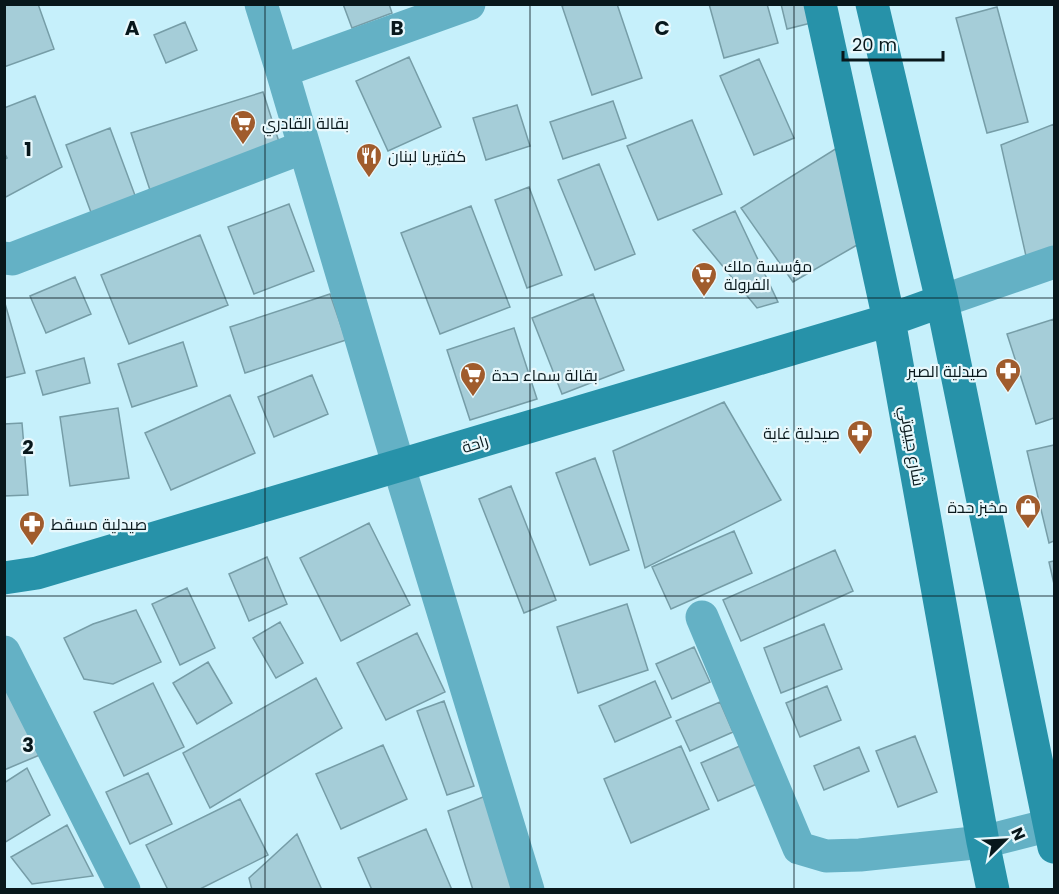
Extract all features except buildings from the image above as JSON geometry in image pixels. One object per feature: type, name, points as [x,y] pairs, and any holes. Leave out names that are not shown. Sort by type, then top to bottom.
[{"type":"street","points":[[261,4],[528,890]]},
{"type":"street","points":[[282,71],[469,4]]},
{"type":"street","name":"شارع جيبوتي","points":[[820,4],[889,320],[993,890]]},
{"type":"street","points":[[702,617],[799,848],[826,856],[860,855],[1053,832],[942,301],[872,4]]},
{"type":"street","points":[[4,258],[12,259],[304,147]]},
{"type":"street","points":[[942,301],[1054,262]]},
{"type":"street","name":"راحة","points":[[4,578],[37,573],[399,467],[889,320],[942,301]]},
{"type":"street","points":[[4,652],[124,890]]},
{"type":"place","name":"بقالة القادري","points":[[243,146]]},
{"type":"place","name":"كفتيريا لبنان","points":[[369,179]]},
{"type":"place","name":"مؤسسة ملك الفرولة","points":[[704,298]]},
{"type":"place","name":"صيدلية الصبر","points":[[1008,394]]},
{"type":"place","name":"بقالة سماء حدة","points":[[473,398]]},
{"type":"place","name":"صيدلية غاية","points":[[860,456]]},
{"type":"place","name":"مخبز حدة","points":[[1028,530]]},
{"type":"place","name":"صيدلية مسقط","points":[[32,547]]}]
